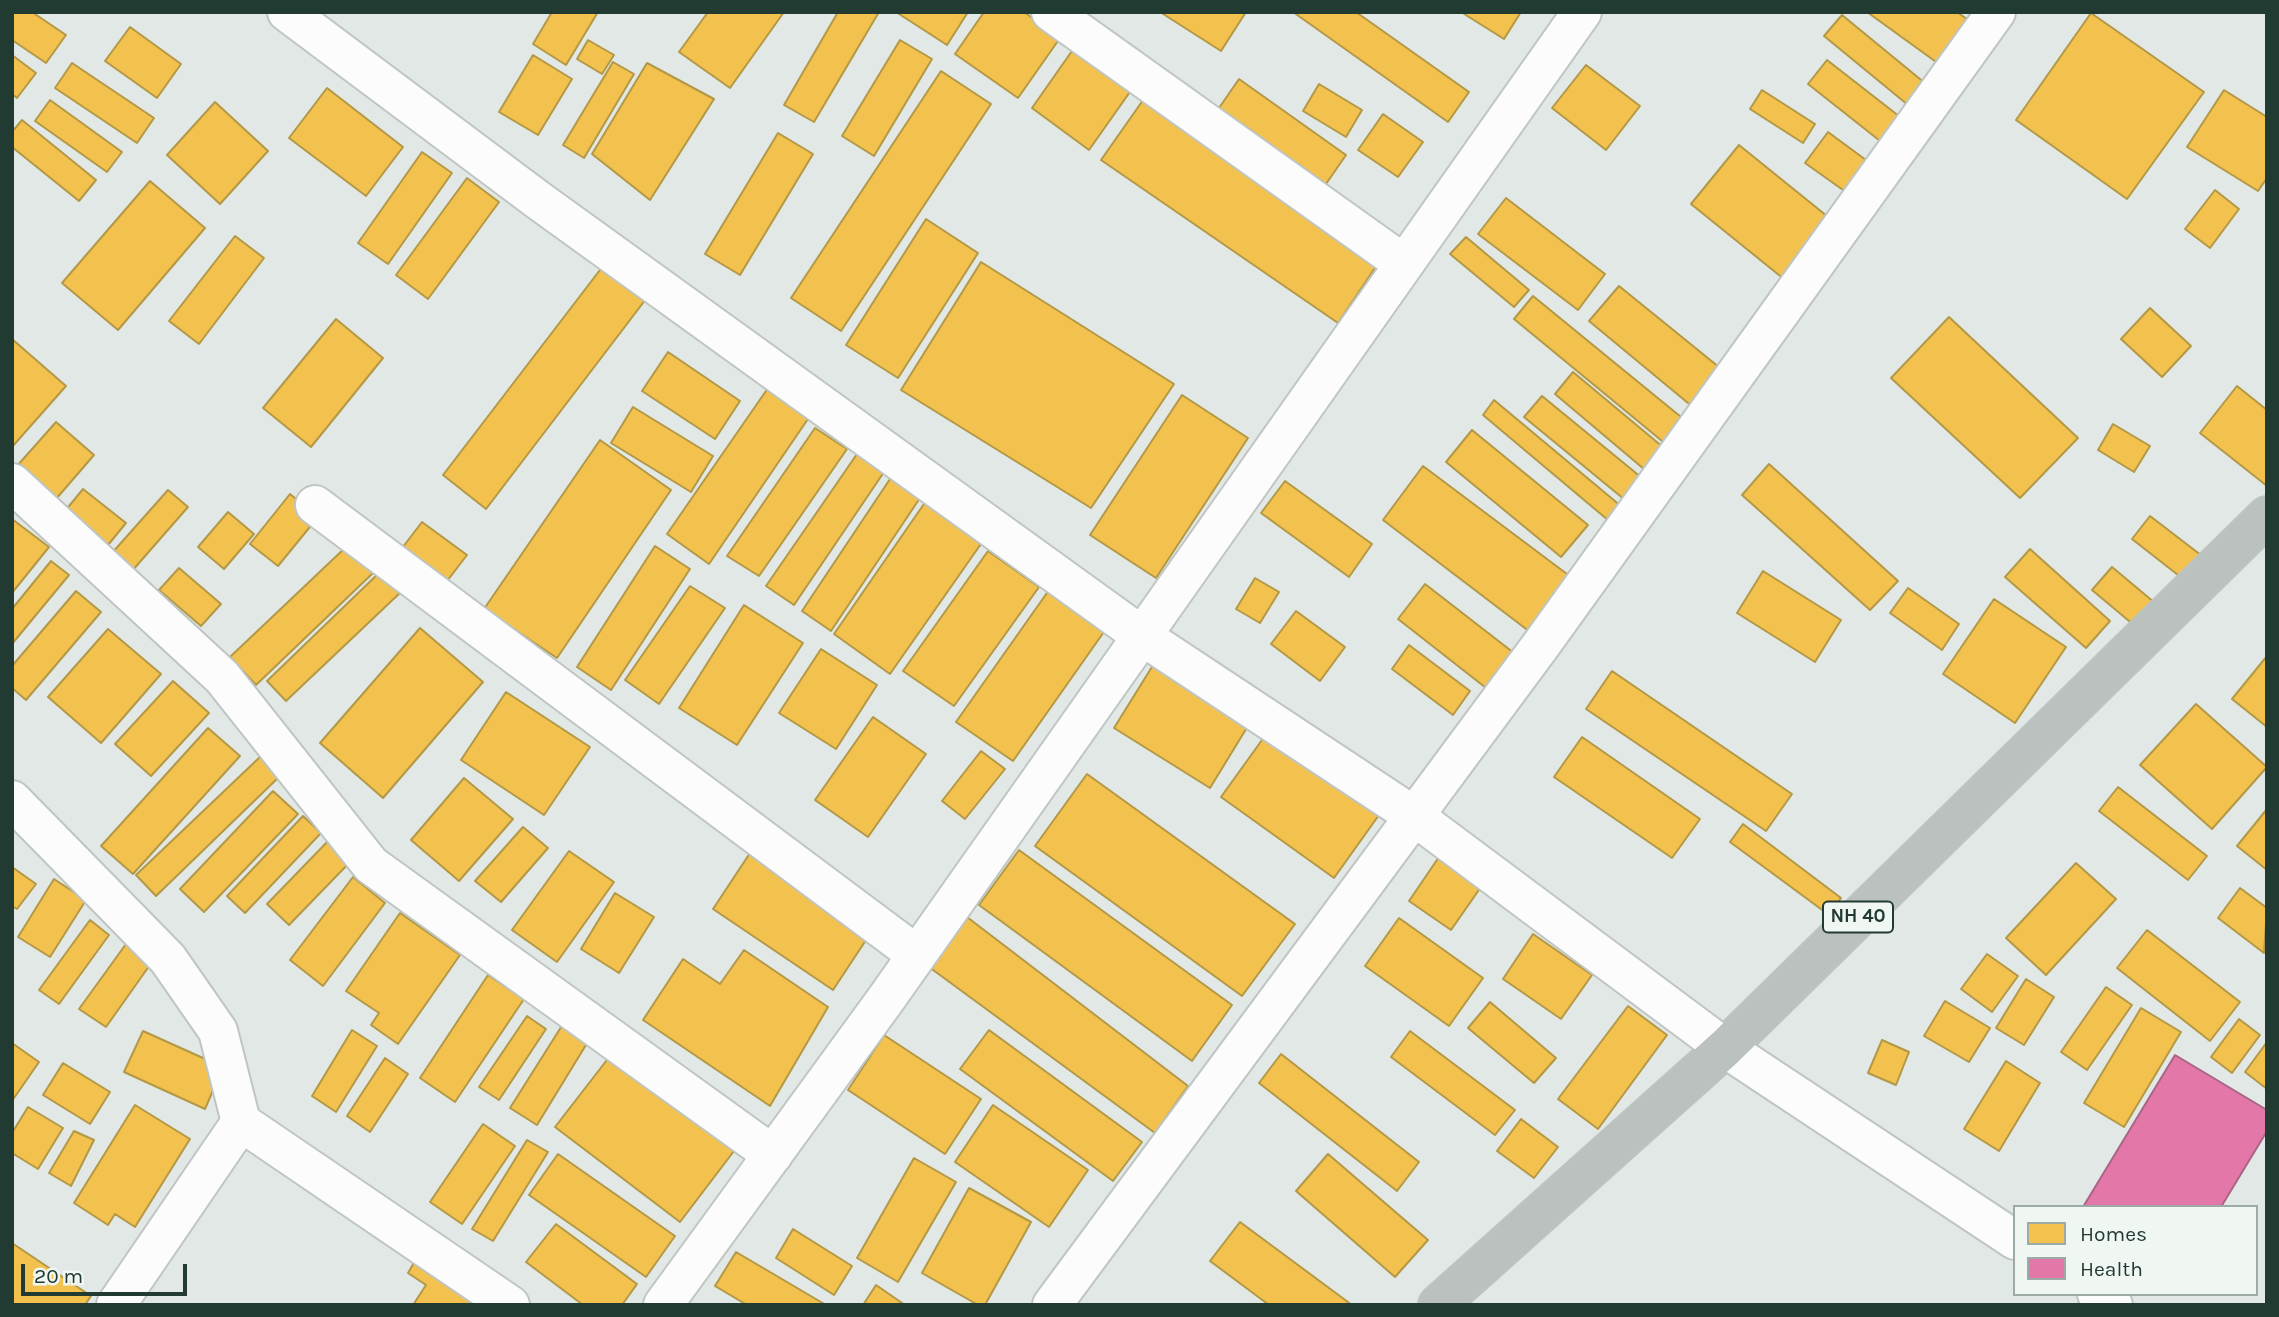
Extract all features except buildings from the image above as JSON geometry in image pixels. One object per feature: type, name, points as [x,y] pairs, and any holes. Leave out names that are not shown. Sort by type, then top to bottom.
[{"type":"highway","name":"NH 40","points":[[1438,1305],[1725,1048],[2267,516]]},
{"type":"street","points":[[287,12],[550,208],[1142,636],[1414,816],[1725,1048],[2013,1239]]},
{"type":"street","points":[[1051,12],[1404,264]]},
{"type":"street","points":[[663,1305],[917,955],[1582,12]]},
{"type":"street","points":[[1052,1305],[1541,645],[1996,12]]},
{"type":"street","points":[[12,483],[222,677],[371,865],[773,1154]]},
{"type":"street","points":[[315,505],[917,955]]},
{"type":"street","points":[[12,800],[168,959],[218,1031],[241,1122],[510,1305]]},
{"type":"street","points":[[116,1305],[241,1122]]}]
